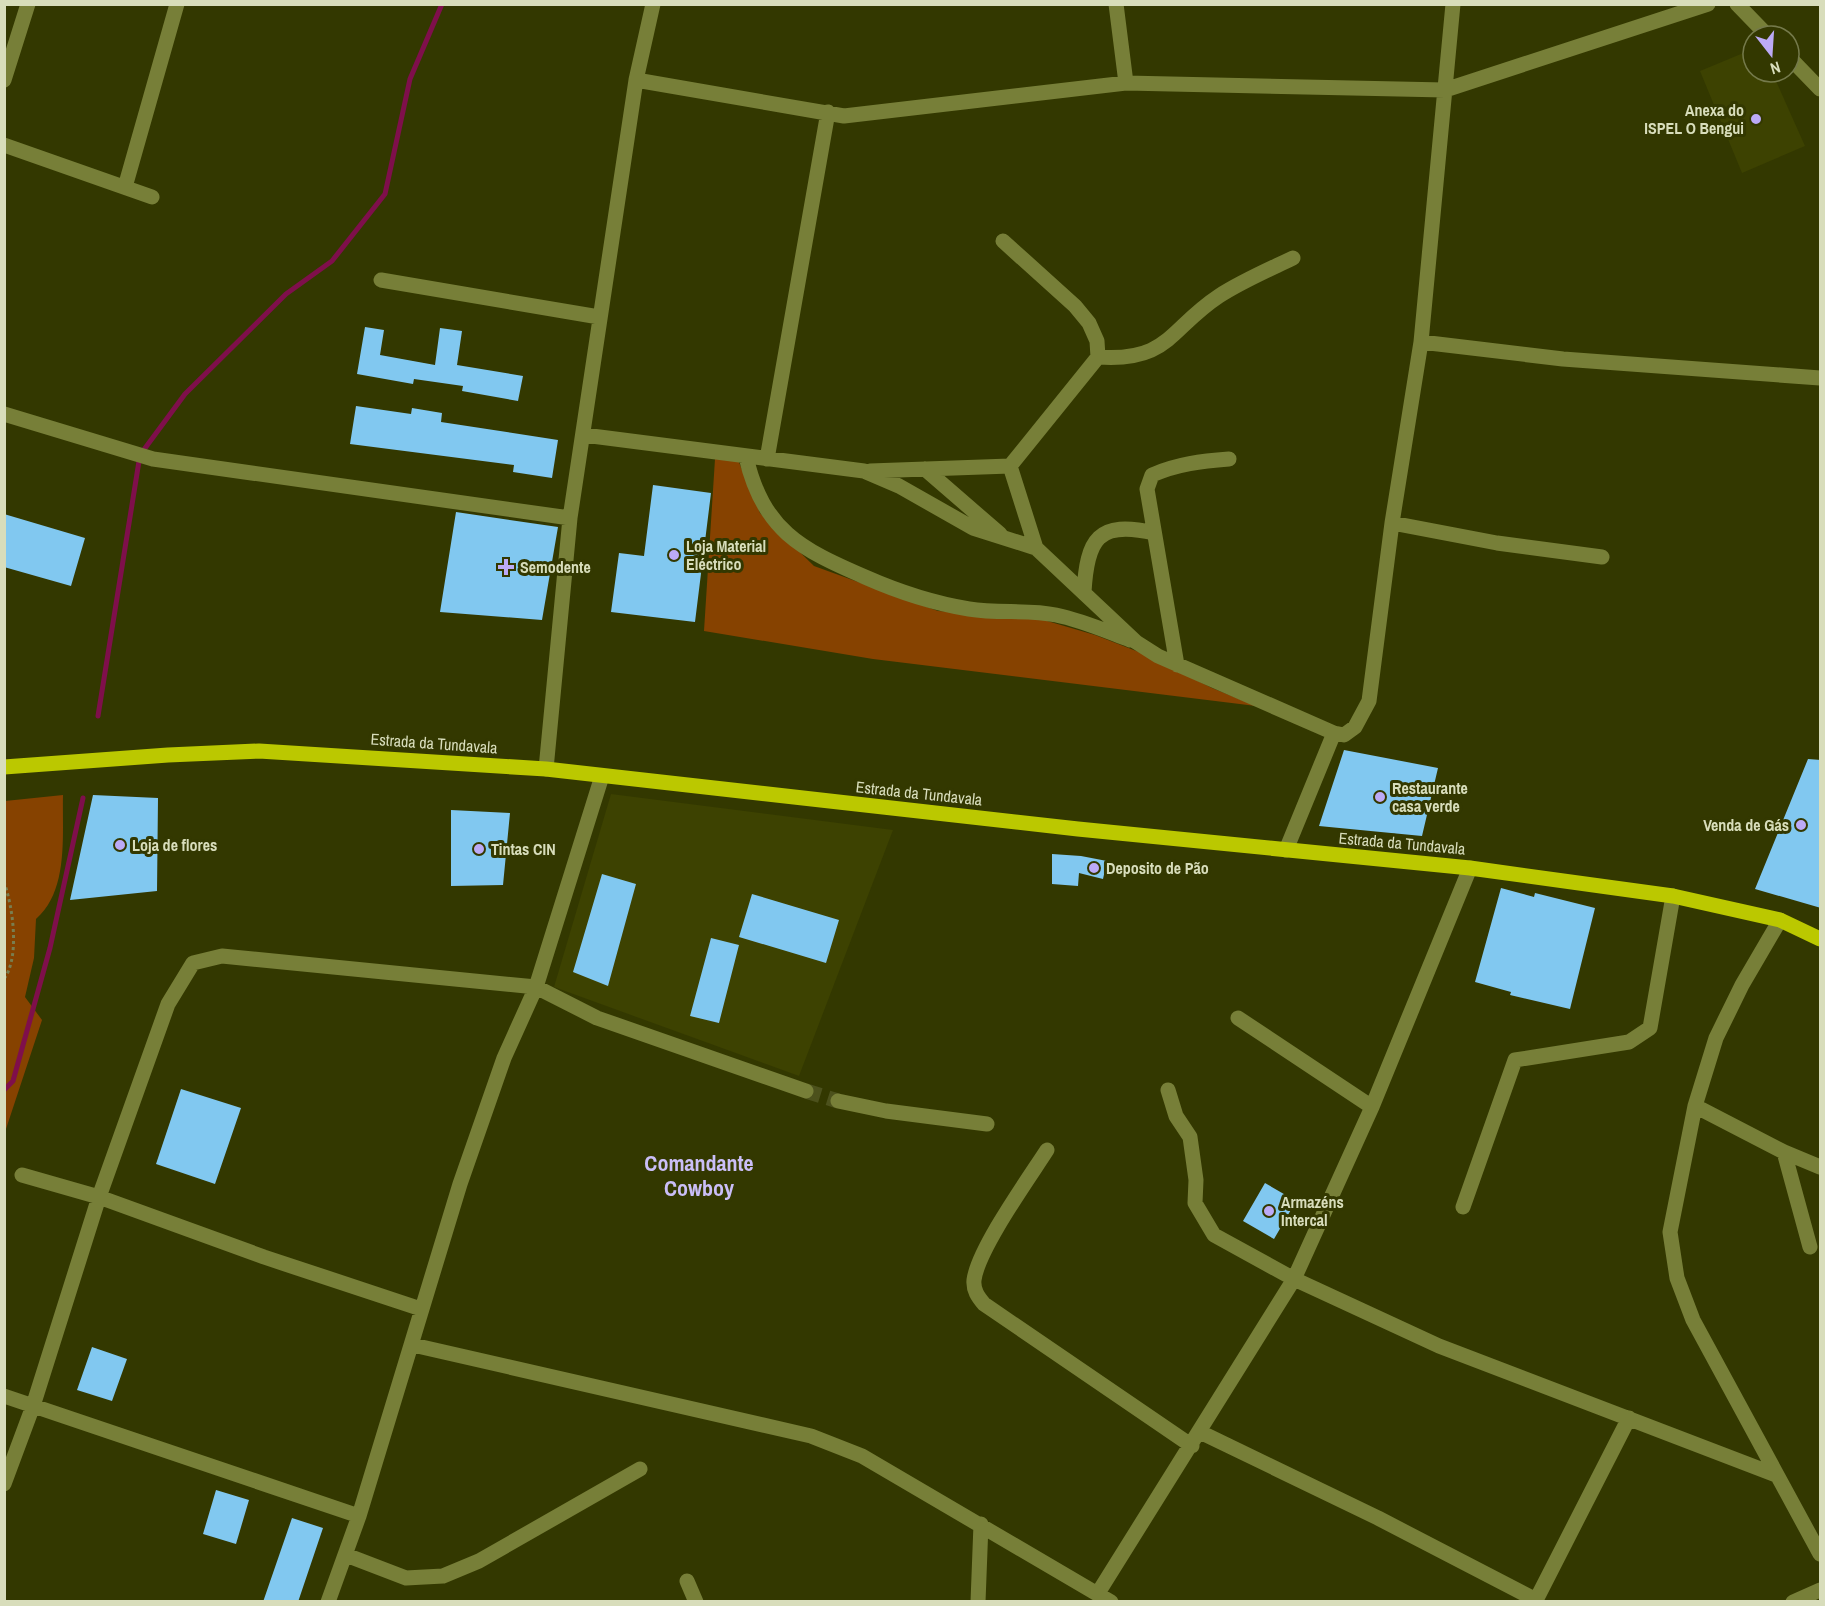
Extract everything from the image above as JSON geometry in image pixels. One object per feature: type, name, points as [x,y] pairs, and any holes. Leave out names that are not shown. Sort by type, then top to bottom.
[{"type":"main road","name":"Estrada da Tundavala","points":[[4,767],[168,755],[259,752],[546,768],[602,776],[1470,868],[1673,896],[1780,920],[1821,939]]},
{"type":"street","points":[[4,80],[28,4]]},
{"type":"street","points":[[125,187],[177,4]]},
{"type":"street","points":[[546,768],[570,518],[636,80],[653,4]]},
{"type":"street","points":[[1116,4],[1126,83]]},
{"type":"street","points":[[746,457],[753,485],[768,511],[789,537],[812,554],[915,598],[972,610],[1057,615],[1136,642],[1177,665],[1334,733],[1344,735],[1355,727],[1369,701],[1392,523],[1421,342],[1453,4]]},
{"type":"street","points":[[636,80],[844,116],[1126,83],[1445,90],[1708,4]]},
{"type":"street","points":[[1737,4],[1756,24]]},
{"type":"street","points":[[1801,69],[1821,88]]},
{"type":"street","points":[[766,459],[828,112]]},
{"type":"street","points":[[4,145],[152,197]]},
{"type":"street","points":[[584,435],[864,471],[1010,466],[1098,357],[1097,340],[1089,323],[1075,306],[1003,242]]},
{"type":"street","points":[[1098,357],[1125,359],[1156,348],[1220,295],[1293,258]]},
{"type":"street","points":[[381,280],[600,317]]},
{"type":"street","points":[[1421,342],[1563,359],[1821,378]]},
{"type":"street","points":[[7,415],[153,459],[570,518]]},
{"type":"street","points":[[1177,665],[1147,489],[1152,475],[1192,462],[1229,459]]},
{"type":"street","points":[[1010,466],[1036,548]]},
{"type":"street","points":[[925,469],[1004,538]]},
{"type":"street","points":[[864,471],[899,486],[973,528],[1036,548],[1136,642]]},
{"type":"street","points":[[1392,523],[1497,543],[1602,557]]},
{"type":"street","points":[[1084,592],[1089,549],[1101,536],[1112,530],[1129,527],[1154,533]]},
{"type":"street","points":[[1286,850],[1334,733]]},
{"type":"street","points":[[328,1602],[359,1516],[413,1345],[421,1309],[460,1184],[504,1058],[536,987],[602,776]]},
{"type":"street","points":[[1098,1593],[1192,1446],[1294,1279],[1372,1107],[1470,868]]},
{"type":"street","points":[[1463,1208],[1515,1060],[1629,1042],[1650,1028],[1673,896]]},
{"type":"street","points":[[1780,920],[1742,986],[1716,1038],[1695,1106],[1670,1232],[1677,1278],[1693,1320],[1821,1554]]},
{"type":"street","points":[[4,1484],[33,1406],[99,1197],[168,1004],[193,963],[222,956],[536,987],[597,1018],[806,1090]]},
{"type":"street","points":[[1238,1018],[1372,1107]]},
{"type":"street","points":[[1168,1090],[1176,1116],[1190,1137],[1196,1180],[1195,1203],[1214,1235],[1294,1279],[1439,1346],[1776,1475]]},
{"type":"street","points":[[838,1101],[886,1111],[987,1124]]},
{"type":"street","points":[[1695,1106],[1784,1152],[1821,1167]]},
{"type":"street","points":[[1047,1150],[1016,1197],[977,1267],[973,1282],[976,1295],[984,1304],[1192,1446]]},
{"type":"street","points":[[1784,1152],[1810,1247]]},
{"type":"street","points":[[22,1175],[99,1197],[264,1257],[421,1309]]},
{"type":"street","points":[[413,1345],[811,1436],[862,1456],[1111,1602]]},
{"type":"street","points":[[4,1396],[359,1516]]},
{"type":"street","points":[[1200,1432],[1378,1518],[1536,1601],[1629,1418]]},
{"type":"street","points":[[346,1555],[406,1578],[443,1576],[479,1561],[640,1469]]},
{"type":"street","points":[[978,1602],[981,1524]]},
{"type":"street","points":[[687,1581],[696,1602]]},
{"type":"street","points":[[1793,1602],[1821,1590]]},
{"type":"path","points":[[4,882],[12,912],[13,936],[12,964],[4,979]]},
{"type":"shaded area","name":"Anexa do ISPEL O Bengui","points":[[1741,54],[1741,84],[1777,84],[1805,146],[1742,173],[1700,71]]},
{"type":"shaded area","points":[[715,459],[738,460],[760,513],[814,566],[938,611],[1037,618],[1095,635],[1144,654],[1212,688],[1256,706],[873,659],[704,631]]},
{"type":"shaded area","points":[[611,794],[893,830],[799,1076],[554,987]]},
{"type":"shaded area","points":[[63,795],[63,844],[59,878],[47,907],[36,919],[34,958],[25,997],[42,1020],[5,1132],[5,801]]},
{"type":"building","points":[[365,327],[384,330],[380,355],[435,365],[440,328],[462,331],[457,365],[523,376],[518,401],[462,391],[463,386],[414,379],[413,384],[357,374]]},
{"type":"building","points":[[356,406],[411,414],[412,408],[442,413],[441,422],[558,440],[552,478],[513,472],[514,465],[350,444]]},
{"type":"building","name":"Loja Material Eléctrico","points":[[653,485],[711,493],[695,622],[611,612],[619,553],[644,556]]},
{"type":"building","points":[[456,512],[558,527],[542,620],[440,612]]},
{"type":"building","points":[[4,514],[85,538],[71,586],[4,567]]},
{"type":"building","name":"Restaurante casa verde","points":[[1344,750],[1438,768],[1422,836],[1319,826]]},
{"type":"building","name":"Venda de Gás","points":[[1808,759],[1821,760],[1821,908],[1755,889]]},
{"type":"building","name":"Loja de flores","points":[[93,795],[158,798],[157,891],[70,900]]},
{"type":"building","name":"Tintas CIN","points":[[451,810],[510,813],[503,885],[451,886]]},
{"type":"building","points":[[1052,854],[1107,861],[1103,879],[1079,873],[1078,886],[1052,884]]},
{"type":"building","points":[[602,874],[636,884],[608,986],[573,972]]},
{"type":"building","points":[[1501,888],[1534,897],[1535,893],[1595,908],[1570,1009],[1510,995],[1511,992],[1475,982]]},
{"type":"building","points":[[752,894],[839,920],[826,963],[739,937]]},
{"type":"building","points":[[711,938],[739,945],[719,1023],[690,1016]]},
{"type":"building","points":[[181,1089],[241,1108],[215,1184],[156,1164]]},
{"type":"building","name":"Armazéns Intercal","points":[[1265,1183],[1296,1201],[1274,1239],[1243,1221]]},
{"type":"building","points":[[92,1347],[127,1359],[112,1401],[77,1390]]},
{"type":"building","points":[[216,1490],[249,1500],[236,1544],[203,1534]]},
{"type":"building","points":[[292,1518],[323,1528],[298,1602],[263,1602]]},
{"type":"waterway","points":[[98,716],[140,455],[185,394],[286,294],[332,261],[385,194],[410,79],[442,4]]},
{"type":"waterway","points":[[4,1090],[13,1081],[50,948],[83,798]]},
{"type":"tunnel","points":[[806,1091],[838,1101]]},
{"type":"place","name":"Anexa do ISPEL O Bengui","points":[[1756,119]]},
{"type":"place","name":"Loja Material Eléctrico","points":[[674,555]]},
{"type":"place","name":"Semodente","points":[[506,567]]},
{"type":"place","name":"Restaurante casa verde","points":[[1380,797]]},
{"type":"place","name":"Venda de Gás","points":[[1801,825]]},
{"type":"place","name":"Loja de flores","points":[[120,845]]},
{"type":"place","name":"Tintas CIN","points":[[479,849]]},
{"type":"place","name":"Deposito de Pão","points":[[1094,868]]},
{"type":"place","name":"Armazéns Intercal","points":[[1269,1211]]},
{"type":"district","name":"Comandante Cowboy","points":[[699,1176]]}]
